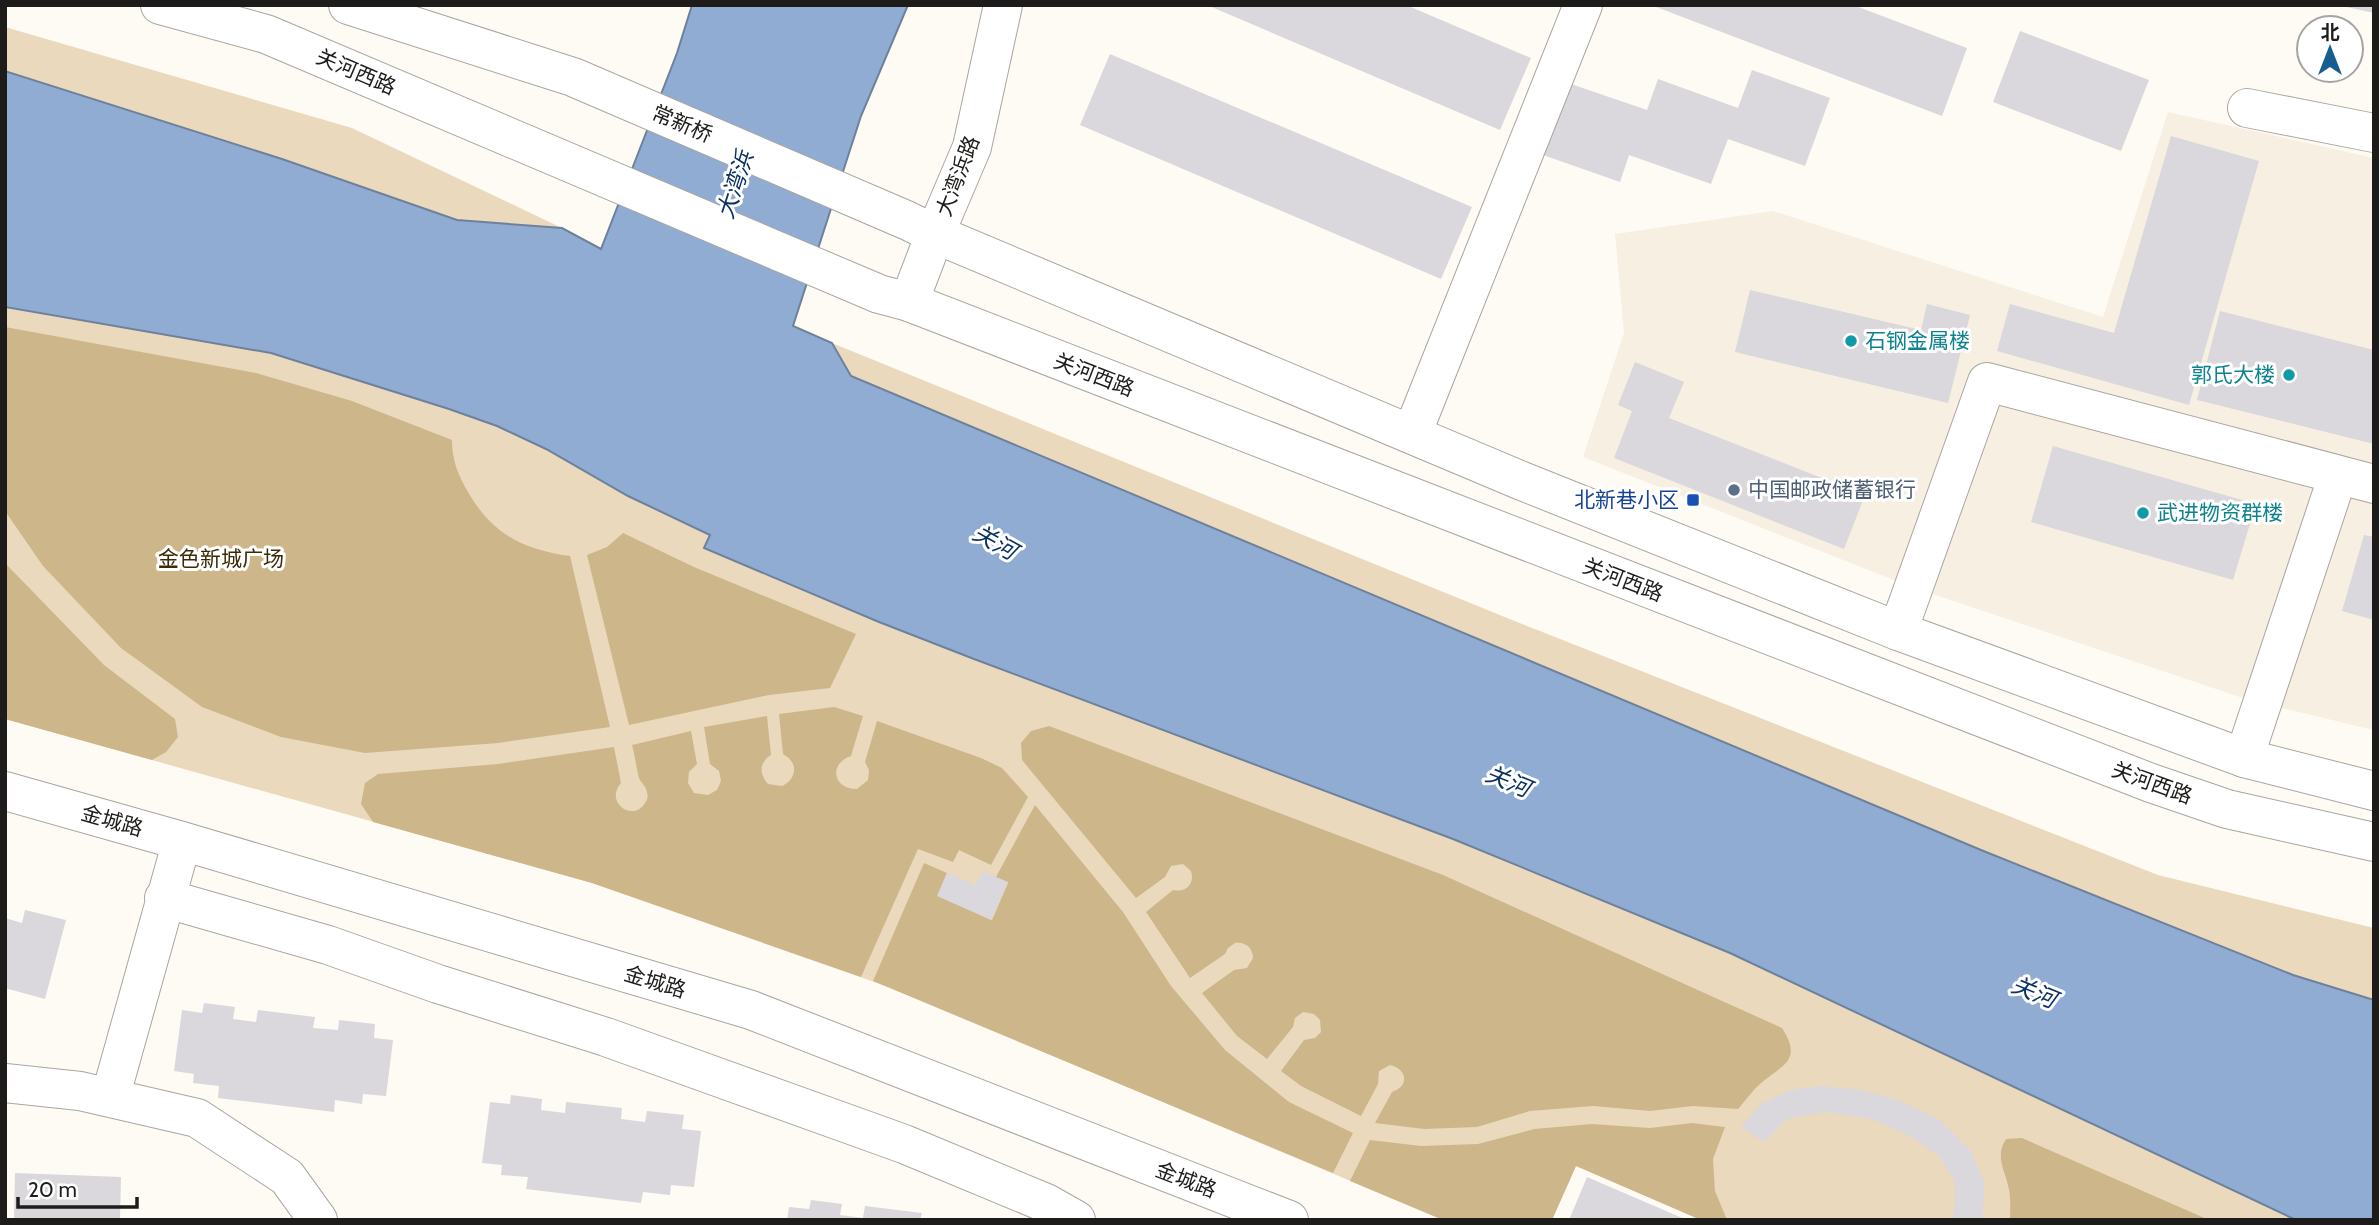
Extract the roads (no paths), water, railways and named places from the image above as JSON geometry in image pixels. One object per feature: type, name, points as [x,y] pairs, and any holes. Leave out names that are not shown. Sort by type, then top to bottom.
[{"type":"main road","name":"关河西路","points":[[160,5],[266,34],[894,298],[2151,783],[2227,808],[2374,842]]},
{"type":"main road","name":"常新桥","points":[[348,5],[573,77],[920,227]]},
{"type":"main road","name":"大湾浜路","points":[[894,298],[920,227],[972,147],[1003,5]]},
{"type":"main road","points":[[1412,434],[1583,5]]},
{"type":"main road","points":[[2247,108],[2374,133]]},
{"type":"main road","points":[[920,227],[1548,491],[1898,631],[2244,758],[2374,791]]},
{"type":"main road","points":[[1898,631],[1987,382],[2356,479],[2244,758]]},
{"type":"main road","name":"金城路","points":[[5,791],[751,1010],[1289,1220]]},
{"type":"main road","points":[[110,1098],[181,841]]},
{"type":"main road","points":[[164,898],[327,945],[438,984],[606,1037],[904,1144],[1046,1203],[1076,1220]]},
{"type":"main road","points":[[5,1083],[79,1091],[197,1118],[287,1177],[318,1220]]},
{"type":"water","points":[[692,5],[908,5],[861,116],[793,326],[832,343],[851,376],[1981,850],[2293,975],[2374,1000],[2374,1220],[2296,1220],[1730,953],[1453,839],[879,622],[704,548],[710,535],[628,496],[546,449],[497,426],[271,353],[5,307],[5,71],[282,159],[457,220],[562,228],[601,249],[677,53]]},
{"type":"place","name":"石钢金属楼","points":[[1851,341]]},
{"type":"place","name":"郭氏大楼","points":[[2289,375]]},
{"type":"place","name":"中国邮政储蓄银行","points":[[1734,490]]},
{"type":"place","name":"北新巷小区","points":[[1693,500]]},
{"type":"place","name":"武进物资群楼","points":[[2143,513]]},
{"type":"water label","name":"大湾浜","points":[[735,185]]},
{"type":"water label","name":"关河","points":[[995,542]]},
{"type":"water label","name":"关河","points":[[1508,781]]},
{"type":"water label","name":"关河","points":[[2034,992]]},
{"type":"park label","name":"金色新城广场","points":[[221,559]]}]
